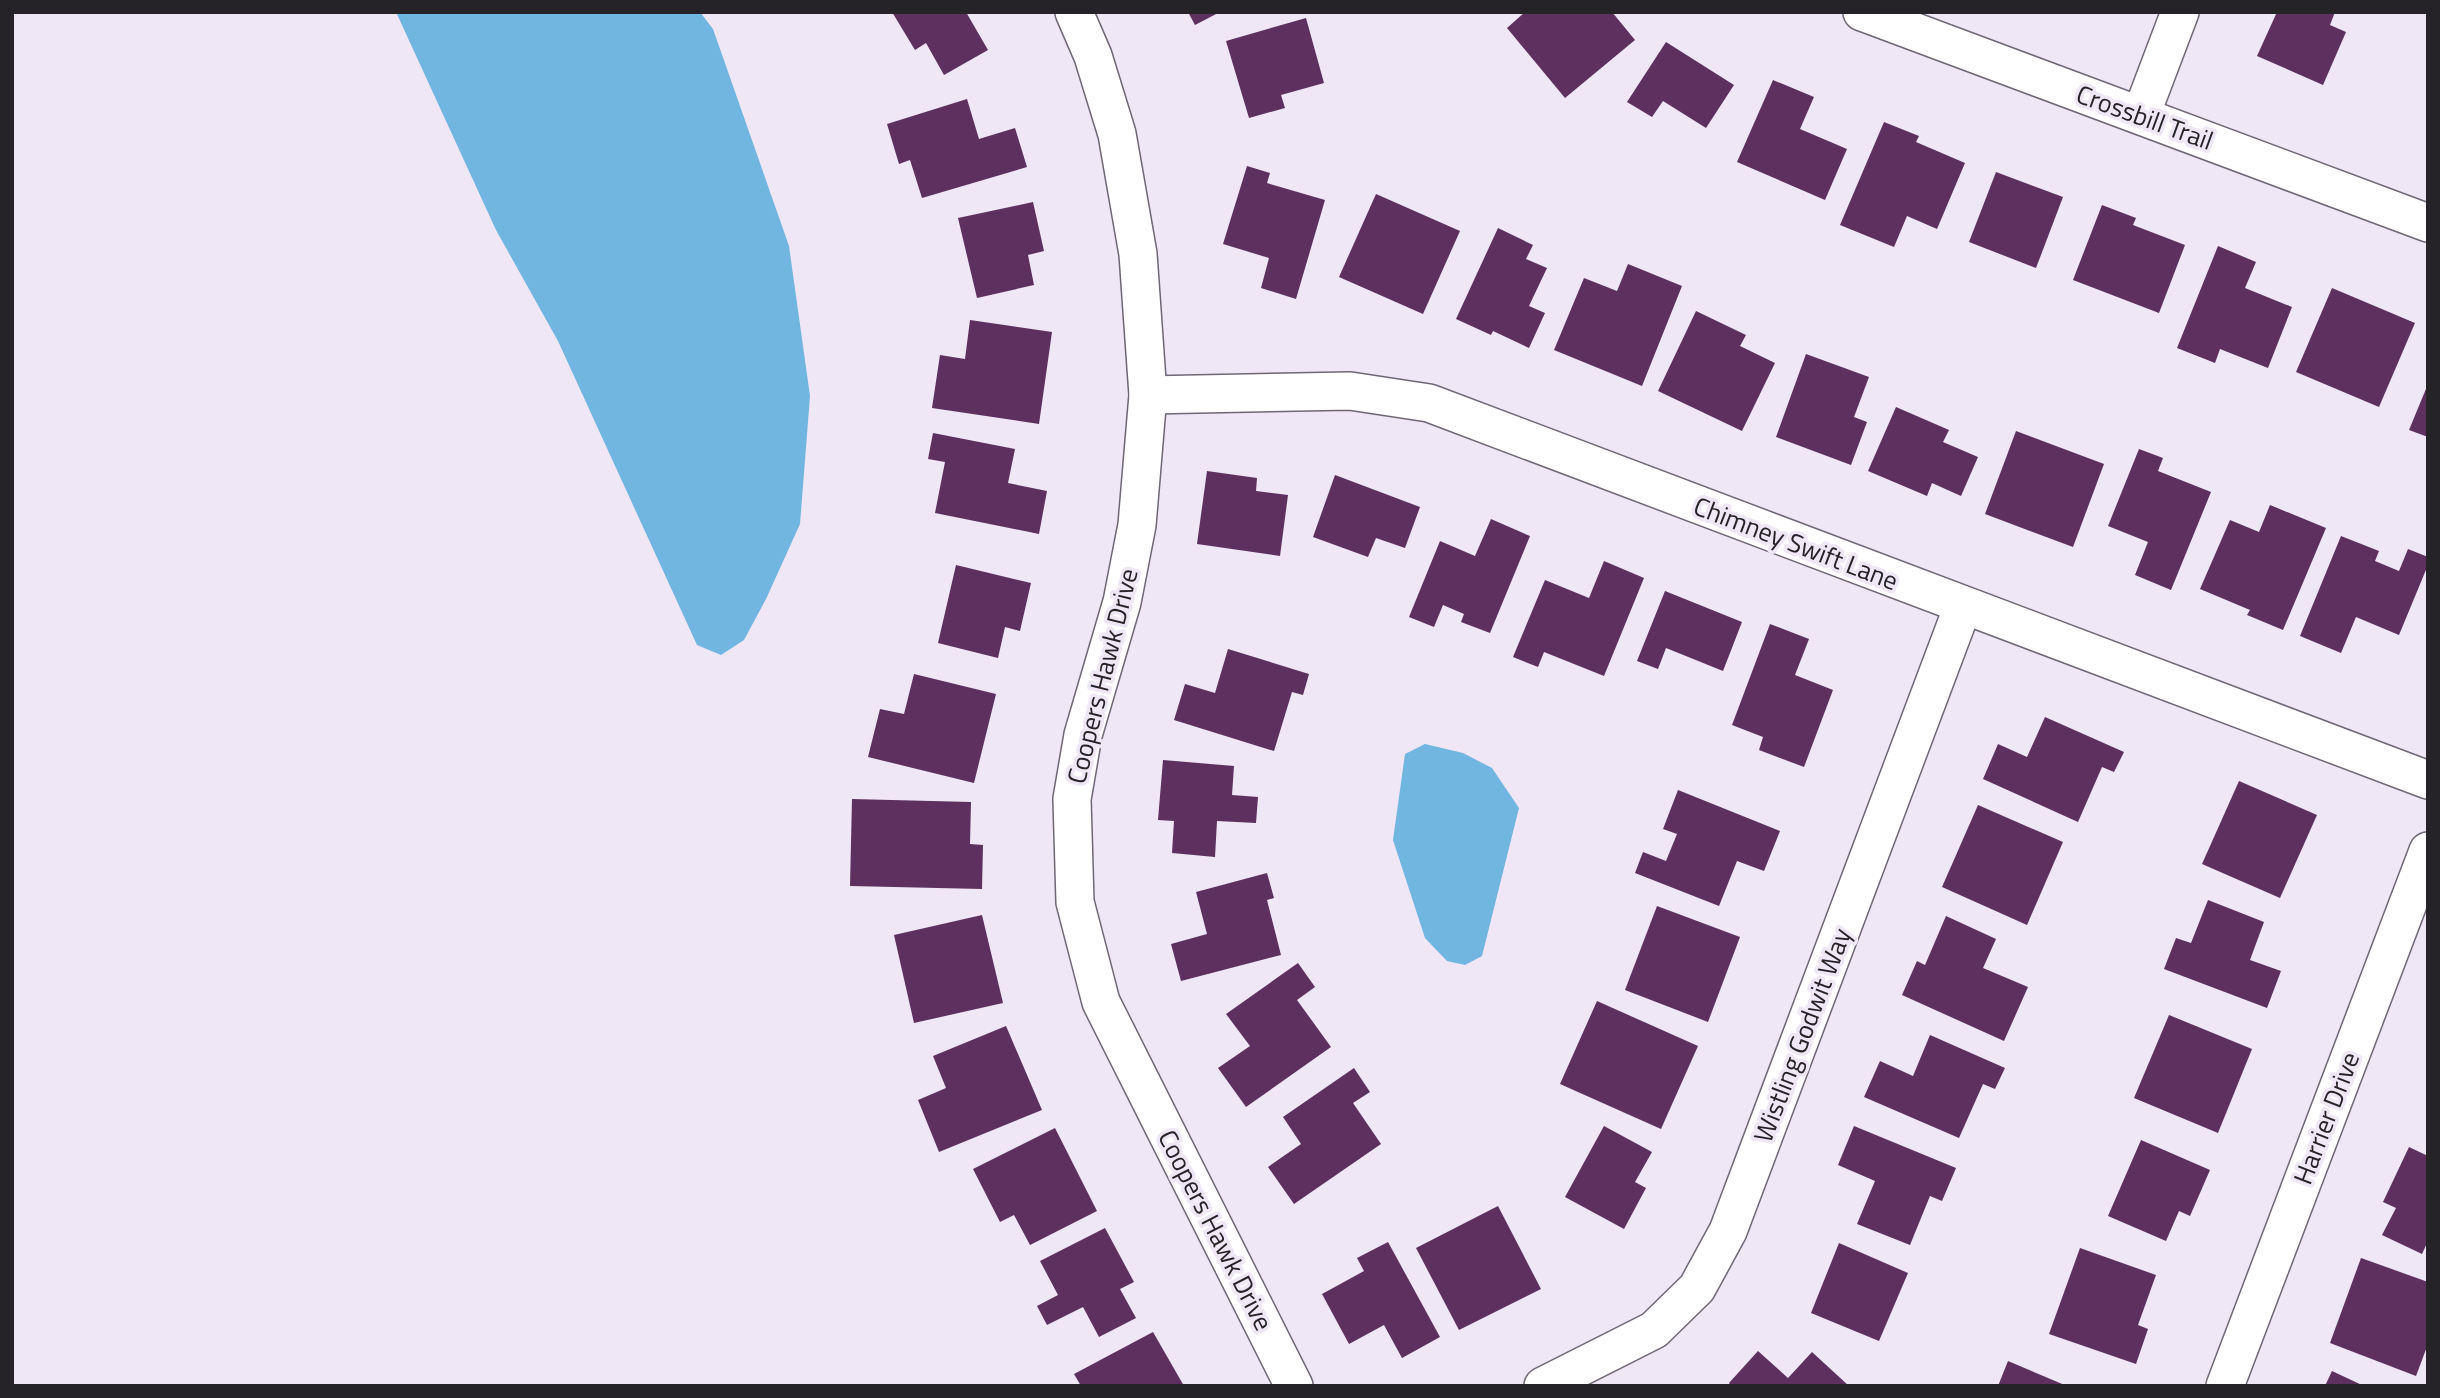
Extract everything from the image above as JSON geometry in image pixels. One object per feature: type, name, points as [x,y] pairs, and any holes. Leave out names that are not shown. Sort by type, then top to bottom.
[{"type":"street","name":"Coopers Hawk Drive","points":[[1074,12],[1093,56],[1117,134],[1138,254],[1148,395],[1137,525],[1122,602],[1083,734],[1072,799],[1075,902],[1101,1002],[1294,1386]]},
{"type":"street","name":"Crossbill Trail","points":[[1863,12],[2428,223]]},
{"type":"street","points":[[2141,115],[2180,12]]},
{"type":"street","name":"Chimney Swift Lane","points":[[1148,395],[1350,391],[1429,403],[2428,780]]},
{"type":"street","name":"Wistling Godwit Way","points":[[1543,1386],[1654,1330],[1697,1288],[1728,1231],[1963,606]]},
{"type":"street","name":"Harrier Drive","points":[[2225,1386],[2428,851]]},
{"type":"water","points":[[396,12],[700,12],[713,29],[789,246],[810,396],[800,524],[744,640],[721,655],[697,645],[558,341],[496,230]]},
{"type":"water","points":[[1425,744],[1463,753],[1492,768],[1519,808],[1482,956],[1465,965],[1447,961],[1425,938],[1393,840],[1405,754]]},
{"type":"building","points":[[892,12],[966,12],[988,50],[944,75],[926,43],[915,50]]},
{"type":"building","points":[[1188,12],[1220,12],[1195,25]]},
{"type":"building","points":[[1525,12],[1612,12],[1635,40],[1565,98],[1507,28]]},
{"type":"building","points":[[2277,12],[2335,12],[2330,25],[2346,32],[2323,85],[2257,56]]},
{"type":"building","points":[[1306,18],[1324,83],[1281,95],[1285,108],[1249,118],[1226,41]]},
{"type":"building","points":[[1666,42],[1734,85],[1706,128],[1663,101],[1652,117],[1627,102]]},
{"type":"building","points":[[1773,80],[1814,97],[1800,129],[1847,149],[1825,200],[1737,162]]},
{"type":"building","points":[[967,99],[979,139],[1015,128],[1027,167],[922,198],[910,160],[899,164],[887,124]]},
{"type":"building","points":[[1884,122],[1919,136],[1916,142],[1965,163],[1937,229],[1907,216],[1894,247],[1840,225]]},
{"type":"building","points":[[1247,166],[1270,173],[1267,183],[1325,200],[1296,299],[1261,288],[1269,258],[1223,244]]},
{"type":"building","points":[[1996,172],[2063,197],[2036,268],[1969,242]]},
{"type":"building","points":[[1376,194],[1460,231],[1423,314],[1339,277]]},
{"type":"building","points":[[1033,202],[1044,251],[1028,255],[1034,285],[977,298],[958,218]]},
{"type":"building","points":[[2102,205],[2136,218],[2133,225],[2185,245],[2159,313],[2073,280]]},
{"type":"building","points":[[1498,228],[1533,245],[1526,259],[1547,268],[1529,306],[1545,313],[1529,348],[1493,331],[1491,335],[1456,319]]},
{"type":"building","points":[[2218,246],[2256,262],[2245,288],[2292,307],[2268,368],[2220,349],[2215,363],[2177,348]]},
{"type":"building","points":[[1628,264],[1682,286],[1642,386],[1554,350],[1584,278],[1617,291]]},
{"type":"building","points":[[2332,288],[2415,323],[2379,407],[2296,372]]},
{"type":"building","points":[[1696,311],[1746,335],[1740,346],[1775,363],[1742,431],[1658,391]]},
{"type":"building","points":[[970,320],[1052,332],[1039,424],[932,408],[940,355],[965,359]]},
{"type":"building","points":[[1806,354],[1869,377],[1854,417],[1867,422],[1851,465],[1776,437]]},
{"type":"building","points":[[2428,384],[2428,437],[2409,430]]},
{"type":"building","points":[[1896,407],[1949,430],[1943,442],[1978,457],[1961,496],[1932,483],[1927,496],[1868,471]]},
{"type":"building","points":[[2016,431],[2104,464],[2073,547],[1985,514]]},
{"type":"building","points":[[933,433],[1015,449],[1008,483],[1047,491],[1039,534],[935,513],[945,462],[928,459]]},
{"type":"building","points":[[2139,449],[2163,458],[2158,471],[2211,492],[2171,590],[2135,575],[2148,542],[2108,526]]},
{"type":"building","points":[[1207,471],[1257,478],[1256,491],[1288,495],[1280,556],[1197,544]]},
{"type":"building","points":[[1335,475],[1420,507],[1405,548],[1376,538],[1368,557],[1313,537]]},
{"type":"building","points":[[2270,505],[2326,528],[2283,630],[2247,615],[2250,610],[2200,589],[2230,520],[2259,532]]},
{"type":"building","points":[[1491,519],[1530,536],[1490,633],[1461,622],[1464,614],[1443,605],[1434,627],[1409,617],[1440,541],[1475,556]]},
{"type":"building","points":[[2341,536],[2379,551],[2375,561],[2399,571],[2408,549],[2428,557],[2428,565],[2399,635],[2356,617],[2341,653],[2300,636]]},
{"type":"building","points":[[1604,561],[1644,578],[1604,676],[1544,652],[1538,667],[1513,657],[1545,580],[1589,598]]},
{"type":"building","points":[[956,565],[1031,583],[1020,631],[1005,627],[998,658],[938,643]]},
{"type":"building","points":[[1665,591],[1742,622],[1723,671],[1666,648],[1658,669],[1637,661]]},
{"type":"building","points":[[1770,624],[1809,639],[1795,675],[1833,690],[1804,767],[1759,750],[1763,737],[1732,725]]},
{"type":"building","points":[[1228,649],[1309,674],[1303,695],[1292,692],[1274,751],[1174,720],[1185,684],[1215,693]]},
{"type":"building","points":[[914,674],[996,694],[974,783],[868,757],[880,709],[904,714]]},
{"type":"building","points":[[2045,717],[2124,752],[2114,772],[2102,767],[2078,822],[1983,779],[1998,744],[2027,757]]},
{"type":"building","points":[[1163,760],[1234,766],[1232,795],[1258,797],[1256,823],[1217,821],[1215,857],[1172,853],[1174,821],[1158,820]]},
{"type":"building","points":[[2239,781],[2317,815],[2280,898],[2202,864]]},
{"type":"building","points":[[1678,790],[1780,831],[1764,871],[1737,861],[1719,906],[1635,873],[1643,852],[1666,861],[1677,834],[1663,829]]},
{"type":"building","points":[[852,799],[971,802],[970,844],[983,845],[982,889],[850,886]]},
{"type":"building","points":[[1978,805],[2063,842],[2027,925],[1942,887]]},
{"type":"building","points":[[1267,873],[1274,898],[1267,900],[1281,955],[1181,981],[1171,944],[1207,934],[1196,892]]},
{"type":"building","points":[[2208,900],[2264,922],[2250,960],[2281,971],[2267,1008],[2164,969],[2176,938],[2191,943]]},
{"type":"building","points":[[1657,906],[1740,937],[1708,1022],[1625,990]]},
{"type":"building","points":[[982,915],[1003,1003],[914,1023],[894,935]]},
{"type":"building","points":[[1946,916],[1996,939],[1983,968],[2028,987],[2004,1041],[1902,995],[1917,961],[1925,965]]},
{"type":"building","points":[[1298,963],[1315,987],[1297,1000],[1331,1047],[1246,1107],[1218,1068],[1250,1046],[1226,1014]]},
{"type":"building","points":[[1597,1001],[1698,1046],[1661,1129],[1560,1084]]},
{"type":"building","points":[[2169,1015],[2252,1049],[2218,1133],[2134,1098]]},
{"type":"building","points":[[1006,1026],[1042,1110],[939,1152],[918,1100],[946,1088],[933,1056]]},
{"type":"building","points":[[1930,1035],[2005,1068],[1995,1089],[1983,1084],[1959,1138],[1864,1097],[1880,1061],[1913,1076]]},
{"type":"building","points":[[1354,1068],[1370,1092],[1353,1103],[1381,1144],[1294,1204],[1268,1167],[1301,1144],[1283,1117]]},
{"type":"building","points":[[1604,1126],[1652,1152],[1635,1182],[1646,1188],[1624,1229],[1565,1197]]},
{"type":"building","points":[[1854,1126],[1956,1168],[1942,1201],[1930,1196],[1910,1245],[1857,1224],[1875,1181],[1838,1165]]},
{"type":"building","points":[[1055,1128],[1097,1211],[1030,1245],[1014,1215],[1000,1222],[973,1169]]},
{"type":"building","points":[[2141,1140],[2210,1170],[2190,1216],[2179,1211],[2166,1241],[2108,1216]]},
{"type":"building","points":[[2409,1147],[2428,1156],[2428,1241],[2422,1254],[2382,1235],[2396,1208],[2383,1202]]},
{"type":"building","points":[[1498,1206],[1541,1289],[1459,1330],[1416,1248]]},
{"type":"building","points":[[1105,1228],[1134,1282],[1120,1289],[1136,1318],[1099,1337],[1083,1307],[1047,1325],[1037,1306],[1058,1295],[1040,1261]]},
{"type":"building","points":[[1388,1242],[1440,1337],[1402,1358],[1384,1325],[1349,1344],[1322,1294],[1364,1271],[1357,1258]]},
{"type":"building","points":[[1839,1243],[1908,1273],[1879,1341],[1811,1313]]},
{"type":"building","points":[[2080,1248],[2156,1275],[2138,1325],[2148,1329],[2136,1364],[2049,1334]]},
{"type":"building","points":[[2361,1258],[2428,1282],[2428,1344],[2416,1376],[2330,1343]]},
{"type":"building","points":[[1153,1332],[1184,1386],[1081,1386],[1074,1374]]},
{"type":"building","points":[[1758,1351],[1788,1378],[1812,1352],[1849,1386],[1731,1386],[1729,1383]]},
{"type":"building","points":[[2008,1361],[2067,1386],[1998,1386]]},
{"type":"building","points":[[2332,1371],[2364,1386],[2325,1386]]}]
